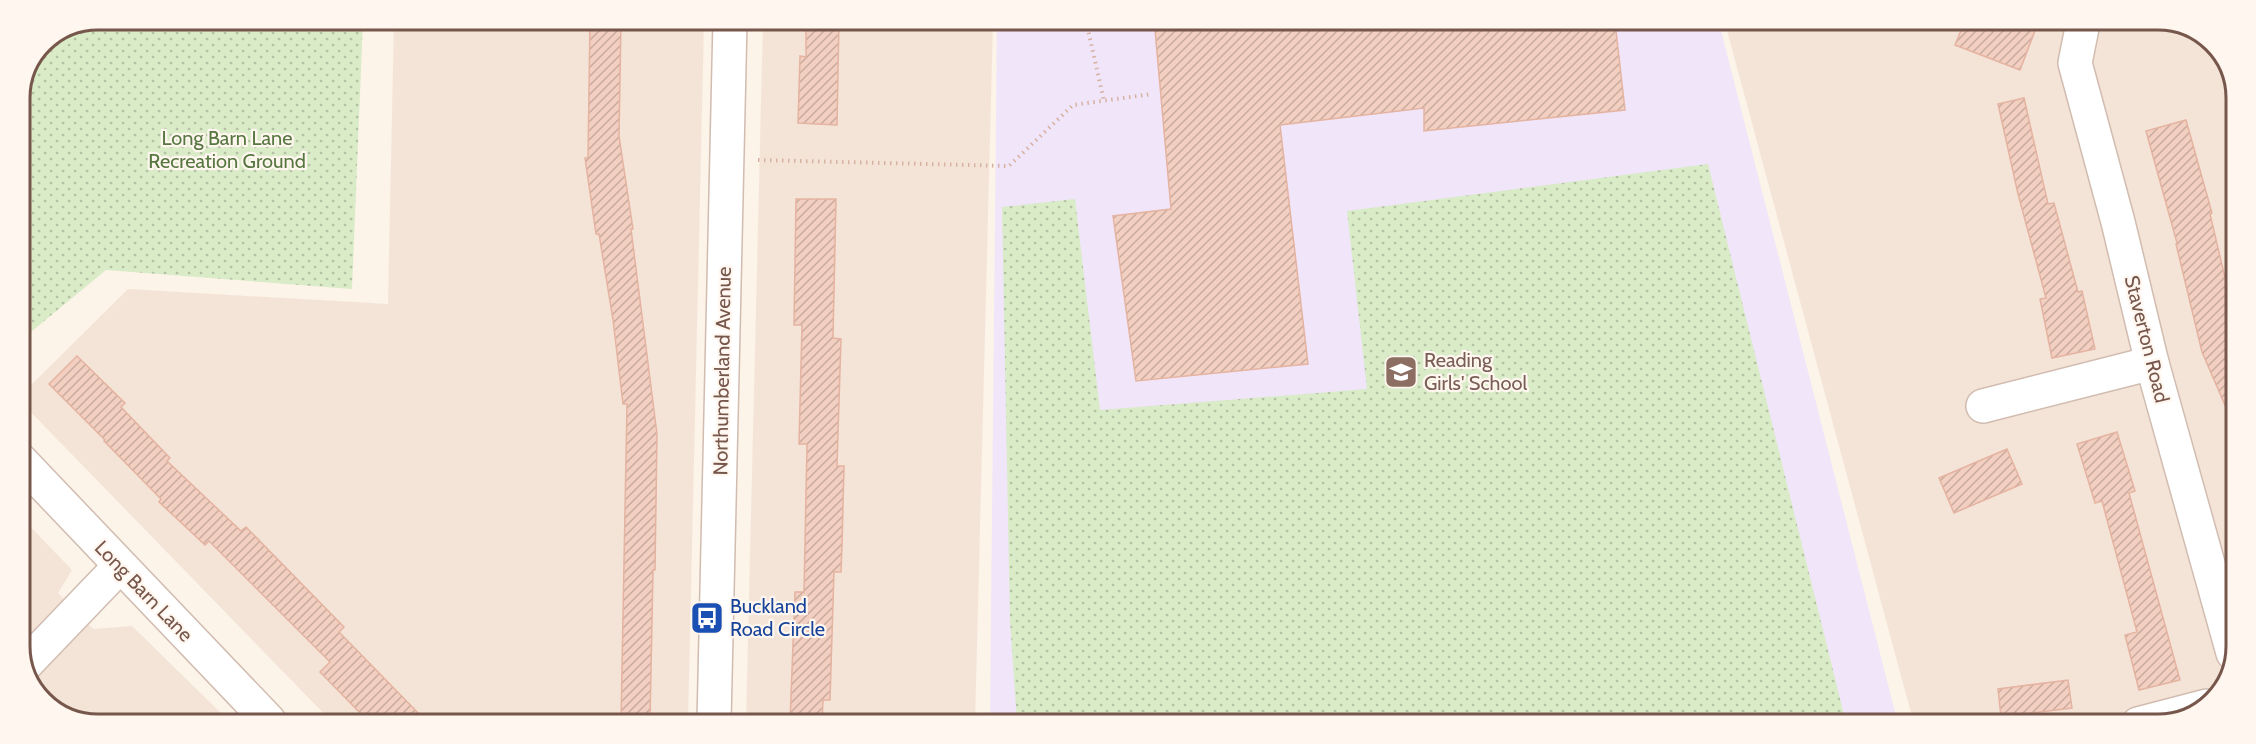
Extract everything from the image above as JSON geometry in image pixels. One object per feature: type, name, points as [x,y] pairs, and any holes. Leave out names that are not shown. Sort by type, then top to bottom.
[{"type":"street","name":"Northumberland Avenue","points":[[714,714],[730,30]]},
{"type":"street","name":"Staverton Road","points":[[2082,30],[2076,63],[2152,363],[2226,628]]},
{"type":"street","points":[[1983,406],[2152,363]]},
{"type":"street","name":"Long Barn Lane","points":[[30,471],[263,714]]},
{"type":"street","points":[[31,659],[120,566]]},
{"type":"path","points":[[1088,30],[1104,100]]},
{"type":"path","points":[[726,160],[1010,166],[1073,105],[1152,94]]},
{"type":"shaded area","points":[[394,30],[704,30],[688,714],[324,714],[30,411],[30,386],[128,289],[388,304]]},
{"type":"shaded area","points":[[763,30],[993,30],[975,714],[746,714]]},
{"type":"shaded area","name":"Reading Girls' School","points":[[997,30],[1721,30],[1895,714],[990,714]]},
{"type":"shaded area","points":[[1727,30],[2158,30],[2175,32],[2188,37],[2212,57],[2219,68],[2226,94],[2226,646],[2221,672],[2214,684],[2199,700],[2188,707],[2167,713],[1911,714]]},
{"type":"shaded area","points":[[30,526],[72,570],[58,593],[93,629],[132,626],[222,714],[89,713],[68,707],[50,694],[39,680],[31,659]]},
{"type":"green space","name":"Long Barn Lane Recreation Ground","points":[[98,30],[363,30],[352,289],[106,270],[30,333],[30,98],[35,72],[50,50],[72,35]]},
{"type":"green space","name":"Reading Girls' School","points":[[1708,164],[1844,714],[1016,714],[1010,621],[1002,207],[1075,199],[1100,410],[1367,389],[1347,211]]},
{"type":"building","points":[[590,30],[621,30],[619,136],[633,229],[631,229],[657,434],[650,714],[621,714],[627,404],[623,404],[613,320],[599,234],[596,234],[585,158],[588,158]]},
{"type":"building","points":[[806,30],[839,30],[837,125],[798,123],[800,56],[806,57]]},
{"type":"building","points":[[1155,30],[1616,30],[1625,110],[1424,131],[1424,108],[1280,125],[1308,364],[1136,381],[1113,216],[1171,209]]},
{"type":"building","points":[[1961,30],[2035,30],[2020,70],[1955,45]]},
{"type":"building","points":[[2024,98],[2048,204],[2054,203],[2078,292],[2082,291],[2095,349],[2052,358],[2040,299],[2046,298],[2018,194],[1998,104]]},
{"type":"building","points":[[2186,120],[2212,213],[2210,214],[2226,282],[2226,408],[2202,352],[2177,243],[2146,131]]},
{"type":"building","points":[[796,199],[836,199],[833,338],[841,339],[837,466],[844,466],[842,545],[841,572],[834,572],[830,700],[823,700],[822,714],[790,714],[795,592],[804,592],[807,444],[799,444],[802,325],[794,325]]},
{"type":"building","points":[[77,356],[125,403],[121,407],[170,458],[167,461],[241,531],[246,527],[344,627],[339,632],[419,714],[361,714],[320,672],[330,662],[209,541],[205,545],[159,502],[161,499],[49,384]]},
{"type":"building","points":[[2117,432],[2135,491],[2129,493],[2180,680],[2139,690],[2125,635],[2137,632],[2102,501],[2095,503],[2077,444]]},
{"type":"building","points":[[2007,449],[2022,484],[1954,513],[1939,478]]},
{"type":"building","points":[[2068,680],[2072,708],[2025,714],[2001,714],[1998,689]]},
{"type":"place","name":"Reading Girls' School","points":[[1401,372]]},
{"type":"place","name":"Buckland Road Circle","points":[[707,618]]}]
